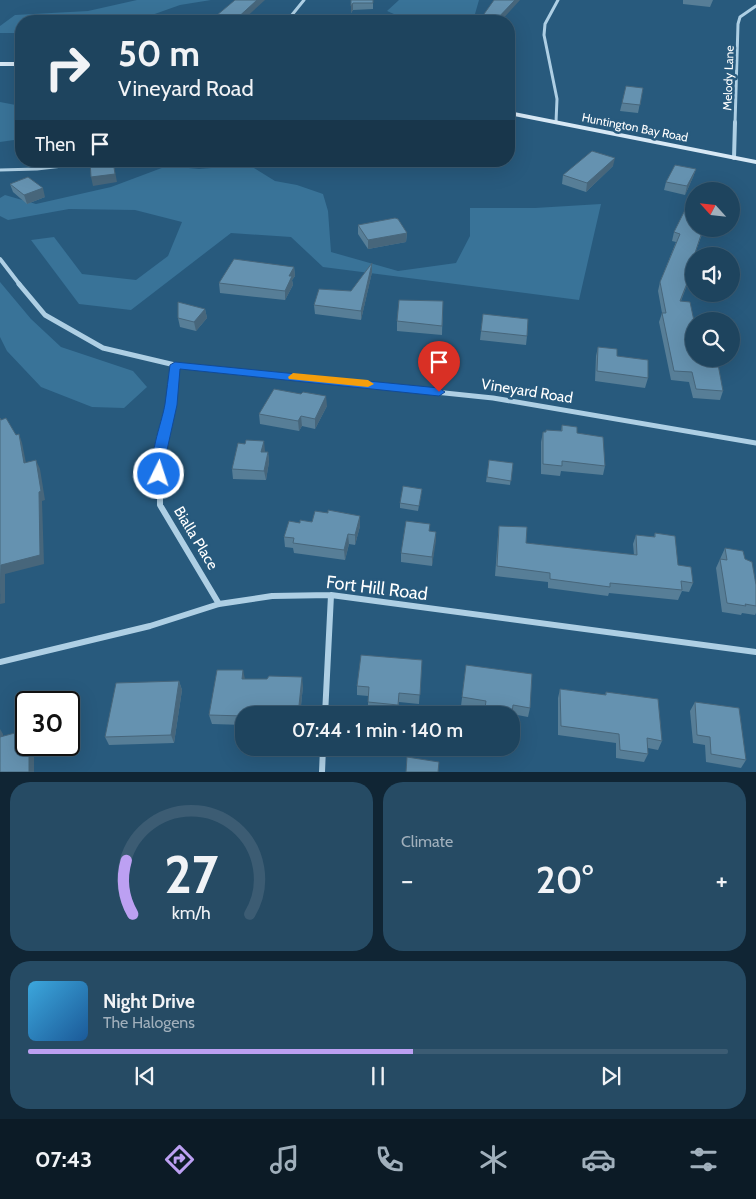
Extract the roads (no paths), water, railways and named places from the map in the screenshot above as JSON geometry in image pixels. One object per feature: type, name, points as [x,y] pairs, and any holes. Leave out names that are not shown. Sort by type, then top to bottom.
[{"type":"street","points":[[292,15],[304,0]]},
{"type":"street","points":[[556,122],[557,99],[544,35],[546,24],[558,0]]},
{"type":"street","name":"Melody Lane","points":[[734,158],[738,24],[740,17],[756,6]]},
{"type":"street","points":[[0,64],[15,64]]},
{"type":"street","name":"Huntington Bay Road","points":[[515,114],[756,162]]},
{"type":"street","name":"Vineyard Road","points":[[0,259],[33,302],[46,315],[103,348],[175,365],[493,398],[756,443]]},
{"type":"street","name":"Bialla Place","points":[[175,365],[171,405],[159,459],[160,505],[219,604]]},
{"type":"street","name":"Fort Hill Road","points":[[0,662],[150,626],[219,604],[272,596],[331,596],[756,652]]},
{"type":"street","points":[[325,706],[331,596]]},
{"type":"street","points":[[322,772],[323,756]]},
{"type":"lane","points":[[0,170],[54,167]]}]
